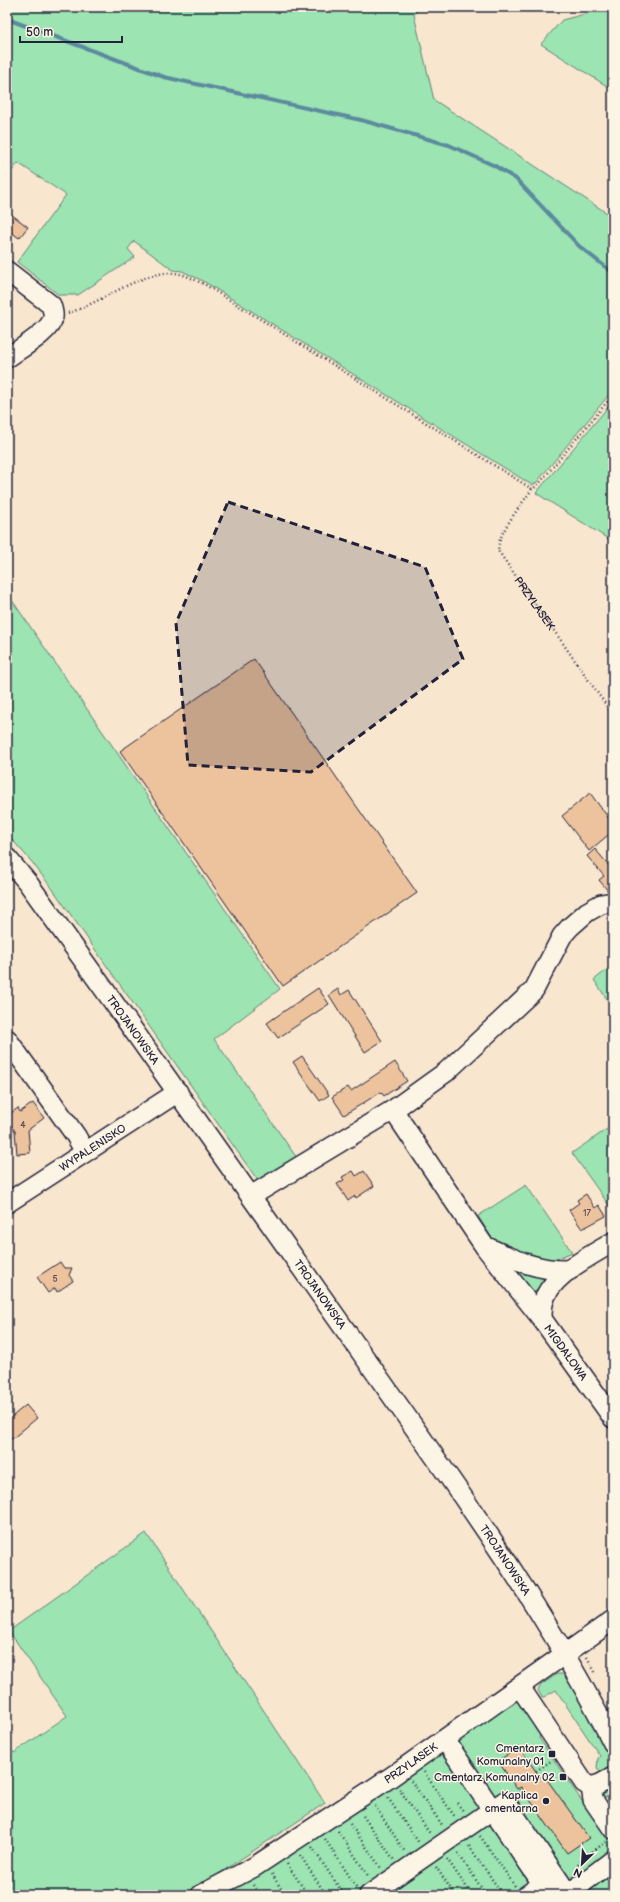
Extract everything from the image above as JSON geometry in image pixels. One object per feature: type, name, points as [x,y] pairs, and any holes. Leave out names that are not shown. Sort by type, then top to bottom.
[{"type":"street","points":[[7,272],[51,305],[54,317],[43,333],[7,358]]},
{"type":"street","name":"TROJANOWSKA","points":[[7,858],[28,884],[178,1092],[498,1546],[597,1710],[613,1743]]},
{"type":"street","points":[[251,1196],[393,1110],[446,1072],[534,990],[562,936],[587,912],[601,904],[613,902]]},
{"type":"street","points":[[7,1039],[76,1136],[85,1152]]},
{"type":"street","name":"WYPALENISKO","points":[[7,1203],[178,1092]]},
{"type":"street","points":[[393,1110],[485,1246],[542,1319]]},
{"type":"street","name":"MIGDAŁOWA","points":[[613,1242],[556,1280],[548,1290],[543,1303],[542,1319],[613,1418]]},
{"type":"street","points":[[485,1246],[524,1264],[548,1270],[570,1270]]},
{"type":"street","name":"PRZYLASEK","points":[[201,1895],[254,1867],[391,1778],[613,1620]]},
{"type":"street","points":[[520,1687],[581,1780],[591,1787],[593,1800],[613,1829]]},
{"type":"street","points":[[445,1740],[492,1809],[557,1892]]},
{"type":"street","points":[[591,1787],[600,1784],[613,1776]]},
{"type":"street","points":[[421,1858],[505,1801],[557,1892]]},
{"type":"street","points":[[522,1892],[557,1892],[613,1860]]},
{"type":"path","points":[[54,317],[74,311],[154,274],[172,273],[184,275],[204,284],[532,489],[537,486],[613,395]]},
{"type":"path","name":"PRZYLASEK","points":[[532,489],[502,534],[497,547],[613,715]]},
{"type":"path","points":[[536,1771],[553,1760]]},
{"type":"path","points":[[421,1858],[422,1768]]},
{"type":"path","points":[[409,1778],[421,1858]]},
{"type":"path","points":[[398,1787],[421,1858]]},
{"type":"path","points":[[387,1796],[421,1858]]},
{"type":"path","points":[[421,1858],[457,1803]]},
{"type":"path","points":[[374,1806],[455,1895]]},
{"type":"path","points":[[363,1816],[472,1895]]},
{"type":"path","points":[[350,1824],[503,1895]]},
{"type":"path","points":[[338,1831],[522,1892]]},
{"type":"path","points":[[325,1839],[421,1858],[486,1895]]},
{"type":"path","points":[[293,1858],[311,1845],[344,1895]]},
{"type":"path","points":[[299,1854],[326,1895]]},
{"type":"path","points":[[281,1866],[287,1863],[308,1895]]},
{"type":"path","points":[[265,1876],[276,1869]]},
{"type":"path","points":[[271,1872],[285,1895]]},
{"type":"path","points":[[247,1888],[259,1880]]},
{"type":"path","points":[[253,1884],[260,1895]]},
{"type":"path","points":[[605,1895],[613,1889]]},
{"type":"highlighted area","points":[[228,502],[425,567],[463,659],[311,772],[188,765],[176,623]]},
{"type":"green space","points":[[7,7],[419,7],[414,15],[434,100],[613,217],[613,390],[536,483],[532,485],[203,281],[182,271],[173,270],[134,241],[128,249],[135,257],[78,295],[59,295],[17,262],[66,195],[18,163],[7,178]]},
{"type":"green space","points":[[597,7],[613,7],[613,90],[541,44],[562,20],[589,13]]},
{"type":"green space","points":[[613,401],[613,542],[536,493]]},
{"type":"green space","points":[[7,593],[280,989],[214,1039],[299,1161],[261,1185],[54,891],[31,861],[7,834]]},
{"type":"green space","points":[[613,965],[613,1008],[594,980]]},
{"type":"green space","points":[[613,1125],[613,1211],[572,1153]]},
{"type":"green space","points":[[526,1185],[572,1252],[552,1261],[497,1246],[478,1216]]},
{"type":"green space","points":[[507,1262],[547,1274],[542,1283],[536,1305]]},
{"type":"green space","points":[[146,1533],[325,1803],[187,1895],[7,1895],[7,1744],[14,1753],[67,1716],[9,1631]]},
{"type":"green space","points":[[557,1674],[563,1674],[568,1681],[572,1679],[613,1755],[613,1769],[605,1775],[597,1768],[598,1758],[600,1756],[556,1690],[542,1698],[538,1690],[541,1685]]},
{"type":"green space","points":[[514,1697],[540,1735],[539,1738],[607,1838],[613,1839],[613,1895],[215,1895],[338,1823],[497,1714],[509,1700]]},
{"type":"green space","points":[[613,1786],[613,1801],[609,1796],[600,1800],[601,1792]]},
{"type":"building","points":[[7,211],[28,227],[19,238],[7,229]]},
{"type":"building","points":[[254,659],[417,893],[283,986],[120,751]]},
{"type":"building","points":[[590,793],[613,824],[613,831],[589,851],[562,816]]},
{"type":"building","points":[[595,849],[612,869],[613,868],[613,891],[609,892],[599,880],[604,876],[587,856]]},
{"type":"building","points":[[318,988],[329,1004],[278,1038],[267,1023]]},
{"type":"building","points":[[338,989],[341,995],[349,990],[382,1041],[365,1052],[329,995]]},
{"type":"building","points":[[302,1056],[329,1095],[320,1101],[293,1062]]},
{"type":"building","points":[[395,1062],[407,1081],[384,1096],[381,1092],[344,1115],[332,1097],[348,1087],[351,1091]]},
{"type":"building","points":[[33,1103],[44,1118],[28,1130],[30,1153],[17,1154],[15,1131],[7,1120],[7,1116],[18,1108],[20,1112]]},
{"type":"building","points":[[353,1171],[356,1176],[364,1171],[374,1186],[356,1198],[355,1196],[348,1201],[337,1184],[344,1180],[342,1177]]},
{"type":"building","points":[[586,1194],[595,1208],[599,1205],[606,1216],[582,1229],[569,1210],[579,1203],[577,1200]]},
{"type":"building","points":[[60,1262],[64,1268],[72,1268],[69,1275],[73,1281],[57,1292],[55,1288],[48,1293],[37,1277]]},
{"type":"building","points":[[26,1405],[37,1418],[12,1439],[7,1433],[7,1421]]},
{"type":"building","name":"Kaplica cmentarna","points":[[519,1747],[540,1777],[543,1774],[589,1838],[567,1853],[521,1787],[517,1789],[498,1761]]},
{"type":"waterway","points":[[7,19],[164,77],[361,120],[449,145],[495,166],[516,179],[579,246],[613,273]]},
{"type":"place","name":"Cmentarz Komunalny 01","points":[[552,1754]]},
{"type":"place","name":"Cmentarz Komunalny 02","points":[[563,1777]]},
{"type":"place","name":"Kaplica cmentarna","points":[[546,1801]]}]
